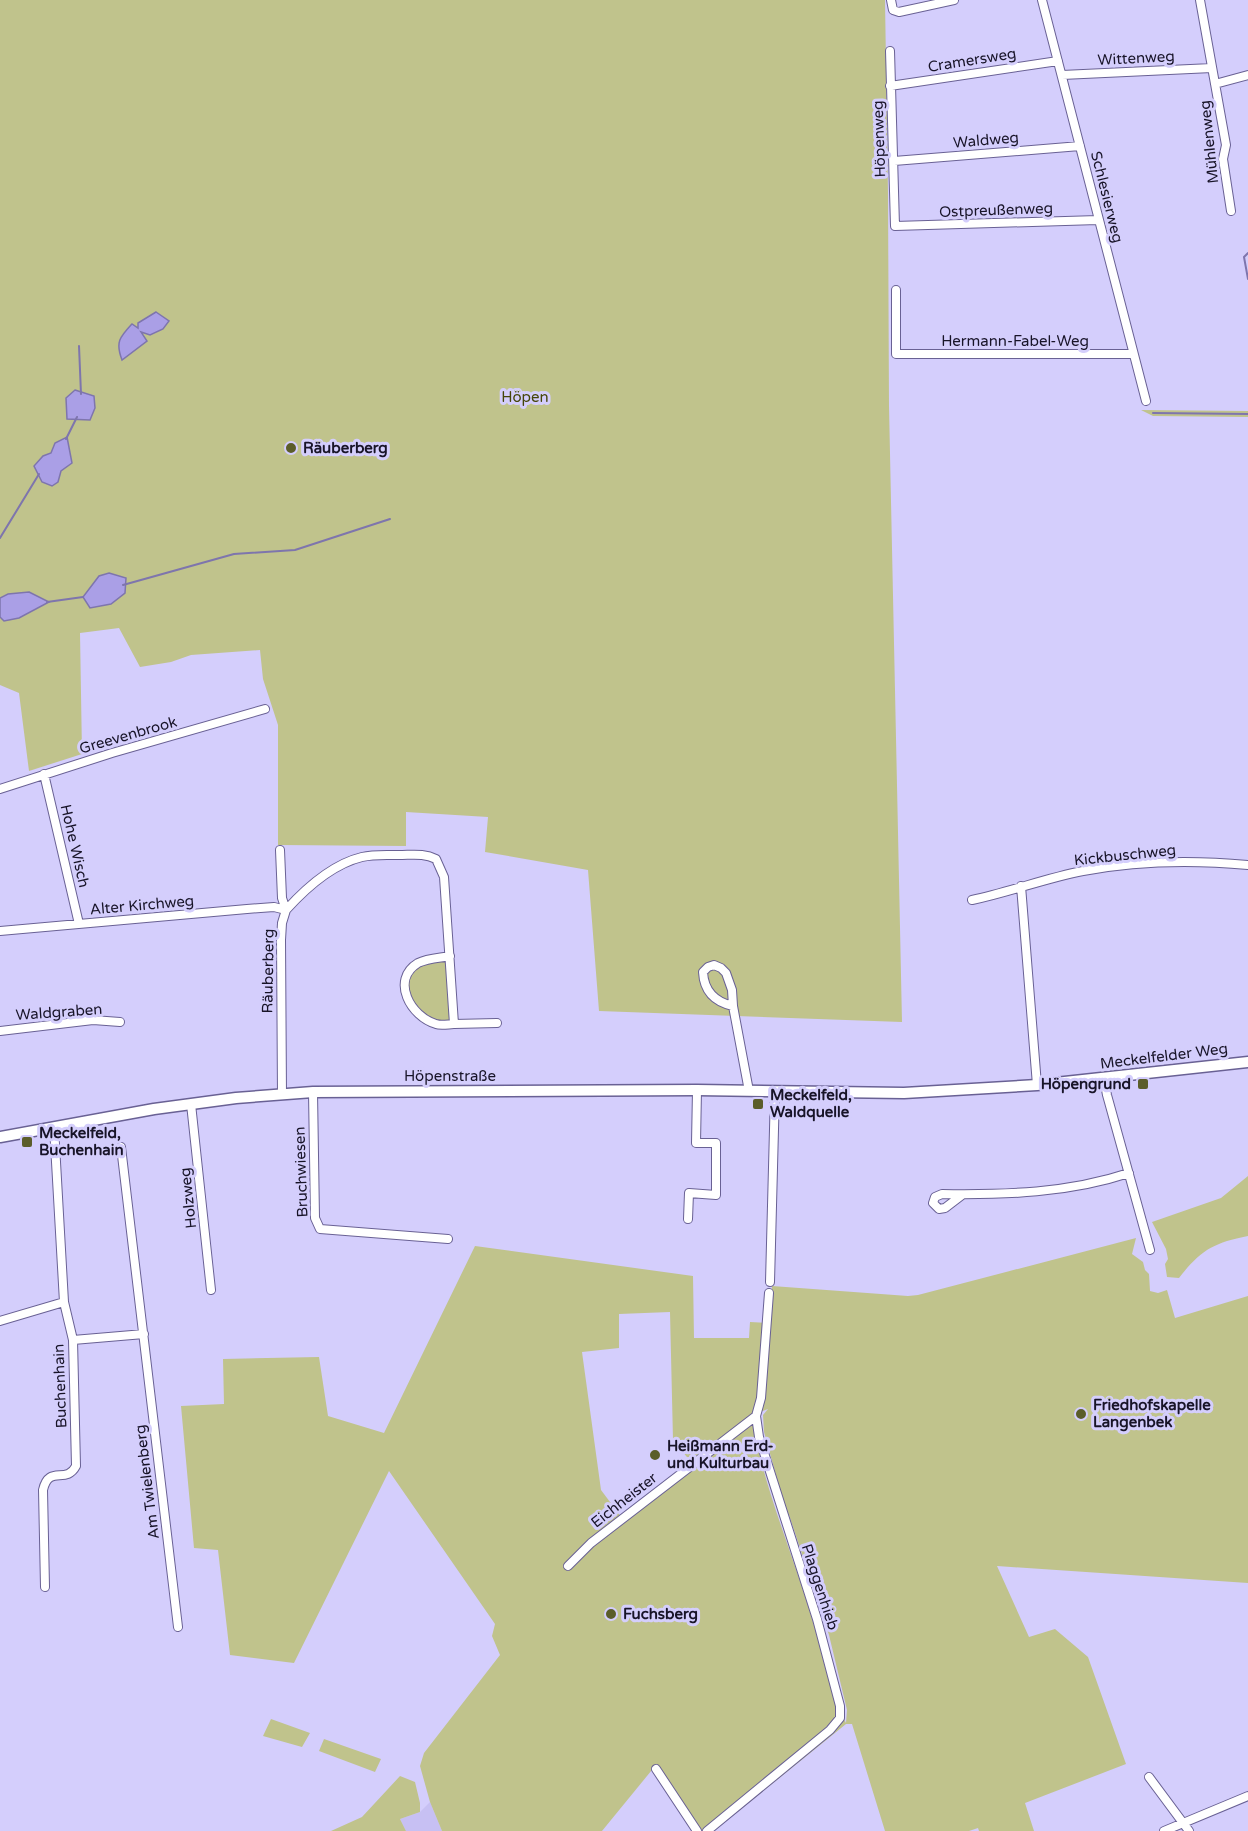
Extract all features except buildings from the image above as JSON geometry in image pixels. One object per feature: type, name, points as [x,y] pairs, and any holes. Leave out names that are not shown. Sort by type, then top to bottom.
[{"type":"main road","name":"Meckelfelder Weg","points":[[904,1093],[1037,1085],[1248,1062]]},
{"type":"main road","name":"Höpenstraße","points":[[0,1137],[191,1104],[313,1092],[697,1090],[904,1093]]},
{"type":"street","points":[[891,0],[893,10],[899,12],[954,0]]},
{"type":"street","name":"Schlesierweg","points":[[1042,0],[1146,401]]},
{"type":"street","name":"Mühlenweg","points":[[1200,0],[1226,145],[1223,159],[1231,210]]},
{"type":"street","name":"Höpenweg","points":[[890,51],[895,226]]},
{"type":"street","name":"Cramersweg","points":[[890,86],[1058,61]]},
{"type":"street","name":"Wittenweg","points":[[1062,75],[1212,68]]},
{"type":"street","points":[[1215,84],[1248,75]]},
{"type":"street","name":"Waldweg","points":[[894,161],[1080,146]]},
{"type":"street","name":"Ostpreußenweg","points":[[895,226],[1098,220]]},
{"type":"street","name":"Hermann-Fabel-Weg","points":[[896,290],[896,354],[1133,354]]},
{"type":"street","name":"Greevenbrook","points":[[0,789],[265,709]]},
{"type":"street","name":"Hohe Wisch","points":[[44,774],[79,924]]},
{"type":"street","name":"Räuberberg","points":[[280,850],[282,898],[285,910],[281,940],[282,1095]]},
{"type":"street","points":[[285,910],[314,883],[346,862],[377,855],[426,855],[436,859],[444,877],[454,1024]]},
{"type":"street","name":"Kickbuschweg","points":[[972,900],[1084,871],[1141,864],[1212,861],[1248,865]]},
{"type":"street","points":[[1021,886],[1037,1085]]},
{"type":"street","name":"Alter Kirchweg","points":[[0,931],[247,909],[285,910]]},
{"type":"street","points":[[450,956],[433,958],[417,964],[408,974],[405,982],[406,999],[424,1018],[437,1024],[497,1023]]},
{"type":"street","points":[[733,1006],[724,1004],[711,994],[703,972],[708,967],[714,965],[721,968],[726,973],[732,990],[749,1091]]},
{"type":"street","name":"Waldgraben","points":[[0,1031],[93,1020],[120,1022]]},
{"type":"street","points":[[1104,1078],[1150,1250]]},
{"type":"street","points":[[688,1219],[689,1193],[716,1195],[716,1143],[696,1143],[697,1090]]},
{"type":"street","points":[[770,1282],[775,1091]]},
{"type":"street","name":"Bruchwiesen","points":[[313,1092],[315,1218],[320,1229],[448,1239]]},
{"type":"street","name":"Holzweg","points":[[191,1104],[211,1290]]},
{"type":"street","name":"Buchenhain","points":[[45,1587],[43,1490],[45,1480],[51,1476],[67,1475],[73,1472],[76,1466],[73,1340],[64,1302],[54,1127]]},
{"type":"street","name":"Am Twielenberg","points":[[121,1147],[178,1627]]},
{"type":"street","points":[[962,1195],[1019,1193],[1063,1188],[1129,1173]]},
{"type":"street","name":"Plaggenhieb","points":[[707,1831],[831,1730],[840,1718],[840,1706],[817,1619],[759,1437],[756,1416],[761,1398],[769,1293]]},
{"type":"street","points":[[0,1321],[64,1302]]},
{"type":"street","points":[[73,1340],[144,1334]]},
{"type":"street","name":"Eichheister","points":[[568,1566],[591,1543],[756,1416]]},
{"type":"street","points":[[656,1769],[697,1831]]},
{"type":"street","points":[[1149,1777],[1189,1831]]},
{"type":"street","points":[[1164,1831],[1248,1796]]},
{"type":"shaded area","points":[[156,312],[169,321],[163,329],[150,335],[141,332],[147,341],[122,360],[119,344],[124,333],[132,324],[138,328],[138,323]]},
{"type":"shaded area","points":[[75,390],[94,396],[95,408],[90,420],[67,419],[66,398]]},
{"type":"shaded area","points":[[67,437],[72,463],[61,471],[58,482],[52,486],[42,482],[34,466],[43,456],[51,453],[55,443]]},
{"type":"shaded area","points":[[109,573],[126,578],[125,593],[111,604],[90,608],[83,597],[99,576]]},
{"type":"shaded area","points":[[29,592],[49,602],[19,618],[4,621],[0,617],[0,598],[8,594]]},
{"type":"shaded area","points":[[430,1802],[442,1831],[406,1831],[400,1819],[420,1812]]},
{"type":"green space","name":"Höpen","points":[[0,0],[885,0],[889,406],[902,1022],[599,1011],[588,870],[485,852],[488,817],[406,812],[406,846],[278,845],[278,725],[263,679],[260,650],[191,655],[171,662],[140,667],[119,628],[80,633],[82,754],[29,771],[19,693],[0,685]],"holes":[[[67,438],[58,482],[43,456],[51,453],[55,443]]]},
{"type":"green space","points":[[1141,410],[1248,411],[1248,417],[1153,416]]},
{"type":"green space","points":[[450,957],[454,1024],[433,1021],[418,1011],[407,999],[410,977],[416,966]]},
{"type":"green space","points":[[1248,1176],[1248,1236],[1209,1249],[1201,1254],[1179,1278],[1167,1277],[1166,1249],[1152,1222],[1221,1198]]},
{"type":"green space","points":[[1136,1238],[1132,1254],[1143,1262],[1149,1274],[1150,1291],[1158,1293],[1167,1290],[1175,1318],[1248,1296],[1248,1583],[997,1566],[1029,1637],[1055,1629],[1088,1657],[1126,1764],[1025,1803],[1034,1831],[979,1831],[978,1828],[969,1831],[885,1831],[852,1724],[846,1724],[714,1831],[702,1831],[656,1765],[602,1831],[442,1831],[430,1802],[420,1766],[424,1753],[500,1655],[492,1636],[495,1624],[389,1471],[294,1663],[230,1655],[218,1550],[194,1548],[181,1406],[224,1404],[223,1359],[319,1357],[328,1416],[384,1433],[475,1246],[693,1276],[694,1338],[749,1338],[750,1322],[769,1323],[772,1286],[918,1295]],"holes":[[[670,1312],[673,1440],[691,1462],[752,1415],[768,1409],[763,1415],[764,1432],[787,1515],[789,1515],[829,1635],[847,1710],[846,1723],[831,1686],[813,1622],[772,1499],[753,1424],[625,1522],[601,1490],[582,1352],[619,1348],[619,1314]]]},
{"type":"green space","points":[[271,1719],[310,1733],[302,1747],[263,1736]]},
{"type":"green space","points":[[324,1739],[381,1759],[375,1772],[319,1751]]},
{"type":"green space","points":[[400,1776],[415,1782],[420,1803],[420,1812],[400,1819],[406,1831],[331,1831],[362,1817]]},
{"type":"waterway","points":[[1248,253],[1244,257],[1248,279]]},
{"type":"waterway","points":[[79,346],[81,394]]},
{"type":"waterway","points":[[1153,413],[1248,414]]},
{"type":"waterway","points":[[66,439],[77,417]]},
{"type":"waterway","points":[[0,538],[39,474]]},
{"type":"waterway","points":[[123,585],[234,554],[295,550],[390,519]]},
{"type":"waterway","points":[[47,602],[83,597]]},
{"type":"place","name":"Räuberberg","points":[[291,448]]},
{"type":"place","name":"Höpengrund","points":[[1143,1084]]},
{"type":"place","name":"Meckelfeld, Waldquelle","points":[[758,1104]]},
{"type":"place","name":"Meckelfeld, Buchenhain","points":[[27,1142]]},
{"type":"place","name":"Friedhofskapelle Langenbek","points":[[1081,1414]]},
{"type":"place","name":"Heißmann Erd- und Kulturbau","points":[[655,1455]]},
{"type":"place","name":"Fuchsberg","points":[[611,1614]]}]
